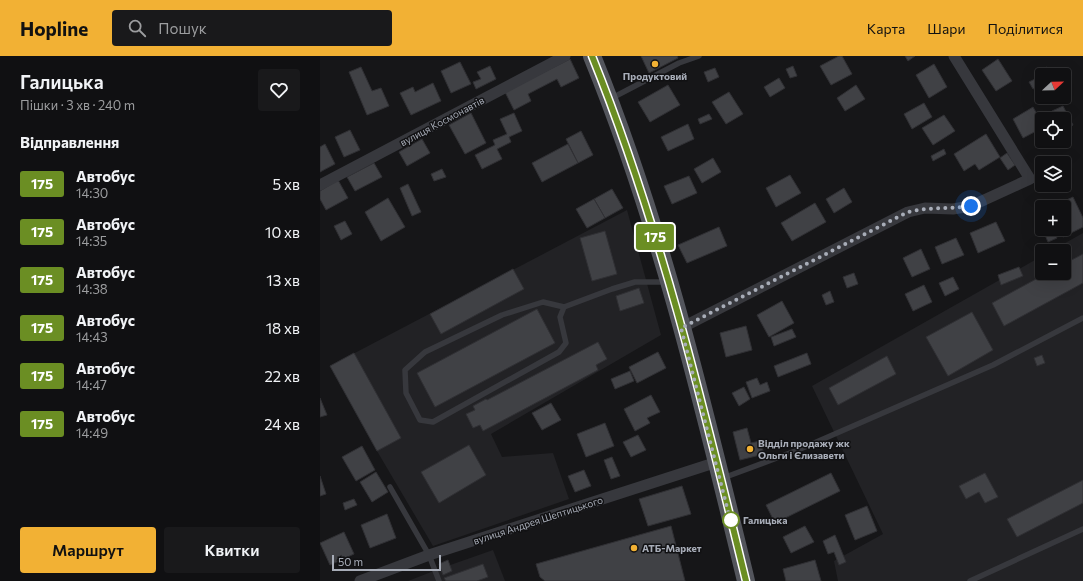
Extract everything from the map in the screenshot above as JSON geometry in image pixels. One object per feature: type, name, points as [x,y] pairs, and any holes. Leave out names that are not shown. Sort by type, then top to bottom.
[{"type":"main road","points":[[592,56],[610,99],[630,154],[668,282],[717,462],[746,581]]},
{"type":"street","name":"вулиця Космонавтів","points":[[320,185],[565,56]]},
{"type":"street","points":[[681,328],[908,212],[926,208],[953,209],[971,206],[1030,179],[954,56]]},
{"type":"street","name":"вулиця Андрея Шептицького","points":[[360,581],[430,555],[717,462]]},
{"type":"lane","points":[[610,99],[679,63],[700,56]]},
{"type":"lane","points":[[564,307],[560,317],[566,344],[559,352],[433,422],[420,420],[406,393],[405,370],[425,352],[502,315],[543,302],[564,307],[635,282],[668,282]]},
{"type":"lane","points":[[721,479],[798,450],[993,365],[1083,318]]},
{"type":"lane","points":[[390,487],[430,555],[439,581]]},
{"type":"lane","points":[[970,581],[1083,529]]},
{"type":"shaded area","points":[[627,210],[661,335],[491,434],[502,457],[553,453],[569,499],[433,546],[377,451],[330,366]]},
{"type":"shaded area","points":[[1083,233],[1083,581],[838,581],[834,561],[883,534],[812,386],[1035,260],[1035,280],[1071,280],[1071,244],[1063,244]]},
{"type":"shaded area","points":[[493,550],[505,581],[408,581],[439,569]]},
{"type":"building","name":"Продуктовий","points":[[641,56],[677,56],[678,58],[649,73]]},
{"type":"building","points":[[839,56],[842,56],[852,74],[831,85],[820,66]]},
{"type":"building","points":[[905,56],[915,56],[908,61]]},
{"type":"building","points":[[570,59],[579,78],[561,87],[557,79],[528,94],[531,101],[514,110],[505,92]]},
{"type":"building","points":[[998,59],[1012,81],[996,91],[982,70]]},
{"type":"building","points":[[460,62],[471,84],[451,93],[441,71]]},
{"type":"building","points":[[934,64],[947,87],[929,98],[916,75]]},
{"type":"building","points":[[490,66],[496,79],[476,89],[473,82],[481,79],[477,72]]},
{"type":"building","points":[[793,66],[797,76],[790,78],[786,69]]},
{"type":"building","points":[[361,67],[372,91],[381,88],[389,106],[367,115],[349,72]]},
{"type":"building","points":[[715,68],[719,77],[708,82],[704,72]]},
{"type":"building","points":[[779,78],[785,88],[770,97],[764,87]]},
{"type":"building","points":[[1035,79],[1035,88],[1033,89],[1029,82]]},
{"type":"building","points":[[433,83],[441,101],[411,115],[400,93],[413,87],[415,92]]},
{"type":"building","points":[[668,85],[680,105],[650,122],[638,102]]},
{"type":"building","points":[[856,85],[865,99],[845,111],[837,98]]},
{"type":"building","points":[[729,92],[743,114],[726,124],[712,102]]},
{"type":"building","points":[[924,103],[932,117],[912,129],[904,114]]},
{"type":"building","points":[[1063,106],[1066,112],[1052,112]]},
{"type":"building","points":[[1033,107],[1036,112],[1035,132],[1023,138],[1013,119]]},
{"type":"building","points":[[471,113],[486,143],[465,154],[449,125]]},
{"type":"building","points":[[514,113],[522,131],[509,137],[511,142],[497,149],[502,159],[482,169],[475,155],[495,145],[493,140],[507,134],[500,119]]},
{"type":"building","points":[[709,114],[712,119],[700,124],[698,119]]},
{"type":"building","points":[[944,115],[955,131],[933,145],[922,128]]},
{"type":"building","points":[[688,124],[694,139],[668,151],[661,137]]},
{"type":"building","points":[[350,130],[360,150],[344,157],[335,137]]},
{"type":"building","points":[[581,131],[593,155],[578,163],[566,139]]},
{"type":"building","points":[[986,134],[1000,157],[979,170],[975,164],[964,171],[954,154]]},
{"type":"building","points":[[422,139],[430,153],[407,166],[399,152]]},
{"type":"building","points":[[325,144],[335,164],[320,172],[320,147]]},
{"type":"building","points":[[568,144],[578,163],[542,182],[532,163]]},
{"type":"building","points":[[944,149],[946,154],[933,161],[931,156]]},
{"type":"building","points":[[1007,153],[1015,165],[1008,170],[1000,158]]},
{"type":"building","points":[[713,158],[721,172],[702,183],[694,169]]},
{"type":"building","points":[[374,163],[382,177],[355,191],[347,177]]},
{"type":"building","points":[[442,169],[446,177],[434,181],[431,174]]},
{"type":"building","points":[[790,175],[801,193],[776,207],[766,188]]},
{"type":"building","points":[[689,176],[697,193],[672,204],[664,186]]},
{"type":"building","points":[[338,180],[348,198],[326,210],[320,199],[320,191]]},
{"type":"building","points":[[408,184],[421,212],[412,216],[400,188]]},
{"type":"building","points":[[844,188],[852,202],[834,213],[826,199]]},
{"type":"building","points":[[612,189],[623,208],[605,218],[594,199]]},
{"type":"building","points":[[1073,197],[1083,218],[1083,227],[1071,233],[1071,200],[1066,200]]},
{"type":"building","points":[[388,198],[405,227],[381,241],[365,212]]},
{"type":"building","points":[[594,199],[605,218],[587,228],[576,209]]},
{"type":"building","points":[[815,203],[826,222],[792,241],[781,223]]},
{"type":"building","points":[[345,221],[352,234],[341,240],[334,226]]},
{"type":"building","points":[[996,222],[1005,241],[978,253],[970,233]]},
{"type":"building","points":[[719,227],[727,246],[687,263],[678,245]]},
{"type":"building","points":[[605,231],[617,274],[592,281],[580,238]]},
{"type":"building","points":[[1045,236],[1056,236],[1057,238],[1048,242]]},
{"type":"building","points":[[956,238],[964,255],[942,264],[935,247]]},
{"type":"building","points":[[921,249],[930,269],[912,277],[903,258]]},
{"type":"building","points":[[1083,254],[1083,283],[1004,326],[992,303],[1035,280],[1071,280],[1071,260]]},
{"type":"building","points":[[1019,267],[1023,276],[1001,285],[998,275]]},
{"type":"building","points":[[513,269],[524,289],[441,334],[430,314]]},
{"type":"building","points":[[854,273],[858,284],[847,288],[843,277]]},
{"type":"building","points":[[953,277],[959,289],[945,296],[939,283]]},
{"type":"building","points":[[924,285],[932,302],[913,311],[905,294]]},
{"type":"building","points":[[639,288],[644,303],[620,311],[616,296]]},
{"type":"building","points":[[830,291],[834,302],[826,305],[822,295]]},
{"type":"building","points":[[782,301],[794,323],[769,337],[757,315]]},
{"type":"building","points":[[537,309],[555,343],[435,407],[417,373]]},
{"type":"building","points":[[972,312],[993,350],[948,376],[926,337]]},
{"type":"building","points":[[746,326],[752,350],[726,357],[720,333]]},
{"type":"building","points":[[792,329],[796,337],[774,346],[771,337]]},
{"type":"building","points":[[598,342],[607,359],[596,365],[598,370],[483,431],[480,425],[473,428],[466,414],[475,410],[473,406]]},
{"type":"building","points":[[658,352],[666,368],[637,383],[629,367]]},
{"type":"building","points":[[354,353],[401,438],[377,451],[330,366]]},
{"type":"building","points":[[807,353],[811,364],[778,377],[774,366]]},
{"type":"building","points":[[1042,355],[1045,363],[1037,366],[1034,358]]},
{"type":"building","points":[[887,356],[896,374],[838,405],[829,388]]},
{"type":"building","points":[[630,371],[634,381],[615,389],[611,379]]},
{"type":"building","points":[[757,378],[760,385],[767,382],[770,391],[752,398],[746,382]]},
{"type":"building","points":[[744,387],[750,399],[739,406],[732,393]]},
{"type":"building","points":[[651,395],[660,412],[647,418],[650,423],[635,431],[624,409]]},
{"type":"building","points":[[320,398],[327,415],[320,417]]},
{"type":"building","points":[[551,403],[561,420],[542,430],[532,413]]},
{"type":"building","points":[[605,423],[614,446],[586,457],[577,434]]},
{"type":"building","name":"Відділ продажу жк Ольги і Єлизавети","points":[[747,428],[751,443],[760,441],[764,454],[740,460],[733,432]]},
{"type":"building","points":[[638,435],[646,450],[631,457],[623,442]]},
{"type":"building","points":[[469,445],[486,475],[439,503],[421,472]]},
{"type":"building","points":[[362,446],[375,470],[356,481],[342,457]]},
{"type":"building","points":[[612,457],[620,476],[611,479],[604,460]]},
{"type":"building","points":[[584,470],[591,486],[575,492],[568,476]]},
{"type":"building","points":[[376,472],[388,492],[372,502],[360,482]]},
{"type":"building","points":[[831,473],[840,491],[775,523],[766,505]]},
{"type":"building","points":[[985,473],[998,497],[985,503],[979,492],[966,499],[959,486]]},
{"type":"building","points":[[320,476],[326,494],[320,496]]},
{"type":"building","points":[[1083,480],[1083,503],[1017,537],[1007,519]]},
{"type":"building","points":[[682,486],[691,514],[648,526],[639,499]]},
{"type":"building","points":[[354,499],[357,505],[345,510],[343,503]]},
{"type":"building","points":[[867,506],[877,531],[855,540],[845,515]]},
{"type":"building","points":[[387,514],[396,538],[370,548],[361,525]]},
{"type":"building","name":"ATБ-Маркет","points":[[671,526],[685,581],[545,581],[540,577],[536,564]]},
{"type":"building","points":[[805,526],[814,542],[791,553],[783,537]]},
{"type":"building","points":[[344,532],[354,554],[330,565],[320,543]]},
{"type":"building","points":[[835,535],[846,562],[839,565],[834,552],[828,554],[823,541]]},
{"type":"building","points":[[448,560],[452,571],[443,575],[439,564]]},
{"type":"building","points":[[815,560],[821,581],[786,581],[783,569]]},
{"type":"building","points":[[483,564],[488,577],[477,581],[446,581],[444,578]]},
{"type":"bus line","name":"175","points":[[592,56],[610,99],[630,154],[650,218],[717,462],[746,581]]},
{"type":"place","name":"Продуктовий","points":[[655,64]]},
{"type":"place","name":"Відділ продажу жк Ольги і Єлизавети","points":[[750,449]]},
{"type":"place","name":"Галицька","points":[[731,520]]},
{"type":"place","name":"ATБ-Маркет","points":[[634,548]]},
{"type":"route","points":[[731,520],[731,523],[717,462],[681,328],[908,212],[926,208],[953,209],[971,206]]}]
